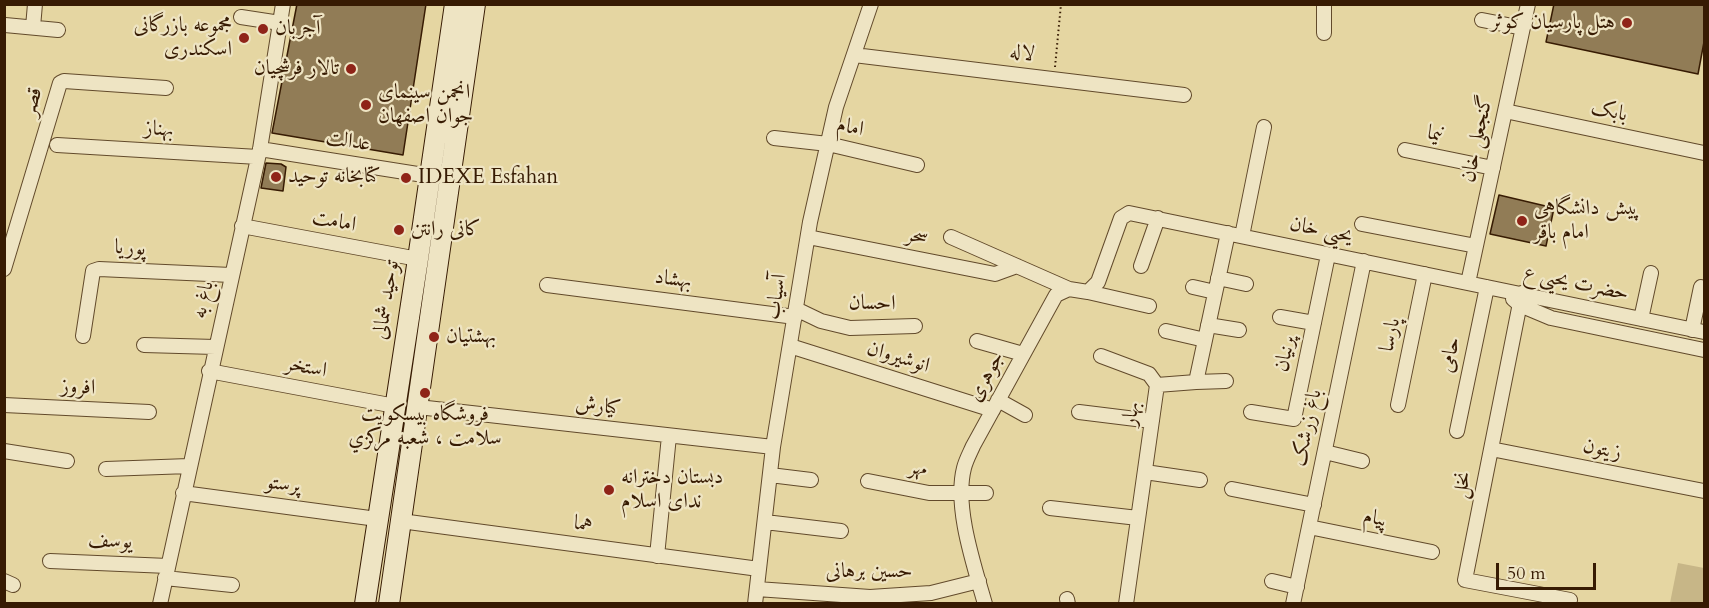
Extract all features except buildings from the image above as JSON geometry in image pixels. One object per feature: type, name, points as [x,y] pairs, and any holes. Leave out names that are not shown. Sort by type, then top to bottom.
[{"type":"main road","name":"توحید شمالی","points":[[365,603],[418,259],[454,4]]},
{"type":"main road","points":[[389,603],[475,4]]},
{"type":"main road","points":[[389,446],[411,450]]},
{"type":"street","points":[[33,27],[35,4]]},
{"type":"street","name":"باغ به","points":[[160,603],[209,371],[259,153],[283,4]]},
{"type":"street","name":"آسیاب","points":[[755,603],[773,447],[808,237],[837,107],[871,4]]},
{"type":"street","points":[[1324,4],[1324,33]]},
{"type":"street","name":"گنجعلی خان","points":[[1468,283],[1528,4]]},
{"type":"street","points":[[241,17],[280,23]]},
{"type":"street","points":[[1482,20],[1523,28]]},
{"type":"street","points":[[5,25],[58,30]]},
{"type":"street","name":"لاله","points":[[854,55],[1184,95]]},
{"type":"street","name":"قصر","points":[[4,269],[60,82],[166,88]]},
{"type":"street","name":"بابک","points":[[1505,111],[1704,153]]},
{"type":"street","points":[[1242,236],[1264,127]]},
{"type":"street","name":"امام","points":[[774,138],[828,144],[916,165]]},
{"type":"street","name":"بهناز","points":[[57,145],[259,153]]},
{"type":"street","name":"نیما","points":[[1405,150],[1493,168]]},
{"type":"street","name":"عدالت","points":[[259,153],[430,176]]},
{"type":"street","name":"یحیی خان","points":[[1088,292],[1098,282],[1121,218],[1129,213],[1505,292]]},
{"type":"street","points":[[1142,266],[1158,218]]},
{"type":"street","points":[[1362,224],[1476,246]]},
{"type":"street","name":"امامت","points":[[242,226],[418,259]]},
{"type":"street","points":[[1196,382],[1228,233]]},
{"type":"street","name":"سحر","points":[[808,237],[995,274],[1017,266]]},
{"type":"street","name":"سحر","points":[[951,237],[1069,289]]},
{"type":"street","name":"پرنیان","points":[[1251,412],[1294,418],[1328,255]]},
{"type":"street","name":"باغ زرشک","points":[[1293,603],[1364,261]]},
{"type":"street","name":"پوریا","points":[[83,336],[93,271],[99,269],[231,275]]},
{"type":"street","points":[[1641,319],[1651,273]]},
{"type":"street","name":"پارسا","points":[[1398,405],[1425,274]]},
{"type":"street","points":[[1218,278],[1246,284]]},
{"type":"street","name":"بهشاد","points":[[547,285],[795,313]]},
{"type":"street","points":[[1193,287],[1215,292]]},
{"type":"street","name":"حامی","points":[[1457,431],[1487,287]]},
{"type":"street","points":[[1698,331],[1701,287]]},
{"type":"street","points":[[1069,289],[1149,306]]},
{"type":"street","name":"جوهری","points":[[985,603],[967,540],[962,494],[964,469],[973,446],[1056,295],[1069,289]]},
{"type":"street","name":"حضرت یحیی ع","points":[[1505,292],[1551,318],[1704,350]]},
{"type":"street","name":"حضرت یحیی ع","points":[[1521,299],[1698,331]]},
{"type":"street","name":"نخل","points":[[1521,299],[1465,580],[1570,600]]},
{"type":"street","name":"احسان","points":[[795,313],[850,328],[915,326]]},
{"type":"street","points":[[1280,317],[1314,323]]},
{"type":"street","points":[[1208,325],[1239,330]]},
{"type":"street","points":[[1166,331],[1205,340]]},
{"type":"street","points":[[977,341],[1023,354]]},
{"type":"street","points":[[144,345],[215,347]]},
{"type":"street","name":"انوشیروان","points":[[790,346],[1025,415]]},
{"type":"street","points":[[1101,356],[1149,374],[1157,385]]},
{"type":"street","name":"استخر","points":[[209,371],[395,406]]},
{"type":"street","name":"بهار","points":[[1126,603],[1157,385],[1226,381]]},
{"type":"street","name":"افروز","points":[[4,405],[149,412]]},
{"type":"street","name":"کیارش","points":[[418,408],[773,447]]},
{"type":"street","points":[[1079,412],[1152,421]]},
{"type":"street","points":[[657,556],[669,436]]},
{"type":"street","name":"زیتون","points":[[1491,449],[1704,491]]},
{"type":"street","points":[[4,451],[67,461]]},
{"type":"street","points":[[1325,452],[1362,461]]},
{"type":"street","points":[[106,469],[189,466]]},
{"type":"street","points":[[1145,472],[1200,480]]},
{"type":"street","points":[[770,475],[810,480]]},
{"type":"street","name":"مهر","points":[[868,480],[929,493],[986,493]]},
{"type":"street","points":[[1232,489],[1314,506]]},
{"type":"street","name":"پرستو","points":[[183,493],[377,519]]},
{"type":"street","points":[[1050,508],[1138,519]]},
{"type":"street","name":"هما","points":[[401,521],[759,569]]},
{"type":"street","points":[[765,522],[842,531]]},
{"type":"street","name":"پیام","points":[[1309,527],[1432,552]]},
{"type":"street","name":"یوسف","points":[[50,561],[166,572],[232,585]]},
{"type":"street","name":"حسین برهانی","points":[[757,589],[870,597],[931,593],[979,581]]},
{"type":"street","points":[[1272,581],[1297,587]]},
{"type":"path","points":[[1054,79],[1061,4]]},
{"type":"shaded area","points":[[1678,563],[1704,568],[1704,603],[1670,603]]},
{"type":"place","name":"هتل پارسیان کوثر","points":[[1627,23]]},
{"type":"place","name":"آجربان","points":[[263,29]]},
{"type":"place","name":"مجموعه بازرگانی اسکندری","points":[[244,38]]},
{"type":"place","name":"تالار فرشچیان","points":[[351,69]]},
{"type":"place","name":"انجمن سینمای جوان اصفهان","points":[[366,105]]},
{"type":"place","name":"کتابخانه توحید","points":[[276,177]]},
{"type":"place","name":"IDEXE Esfahan","points":[[406,178]]},
{"type":"place","name":"پیش دانشگاهی امام باقر","points":[[1522,221]]},
{"type":"place","name":"کانی رانتن","points":[[399,230]]},
{"type":"place","name":"بهشتیان","points":[[434,337]]},
{"type":"place","name":"فروشگاه بيسكويت سلامت ، شعبه مركزي","points":[[425,393]]},
{"type":"place","name":"دبستان دخترانه ندای اسلام","points":[[609,490]]}]
